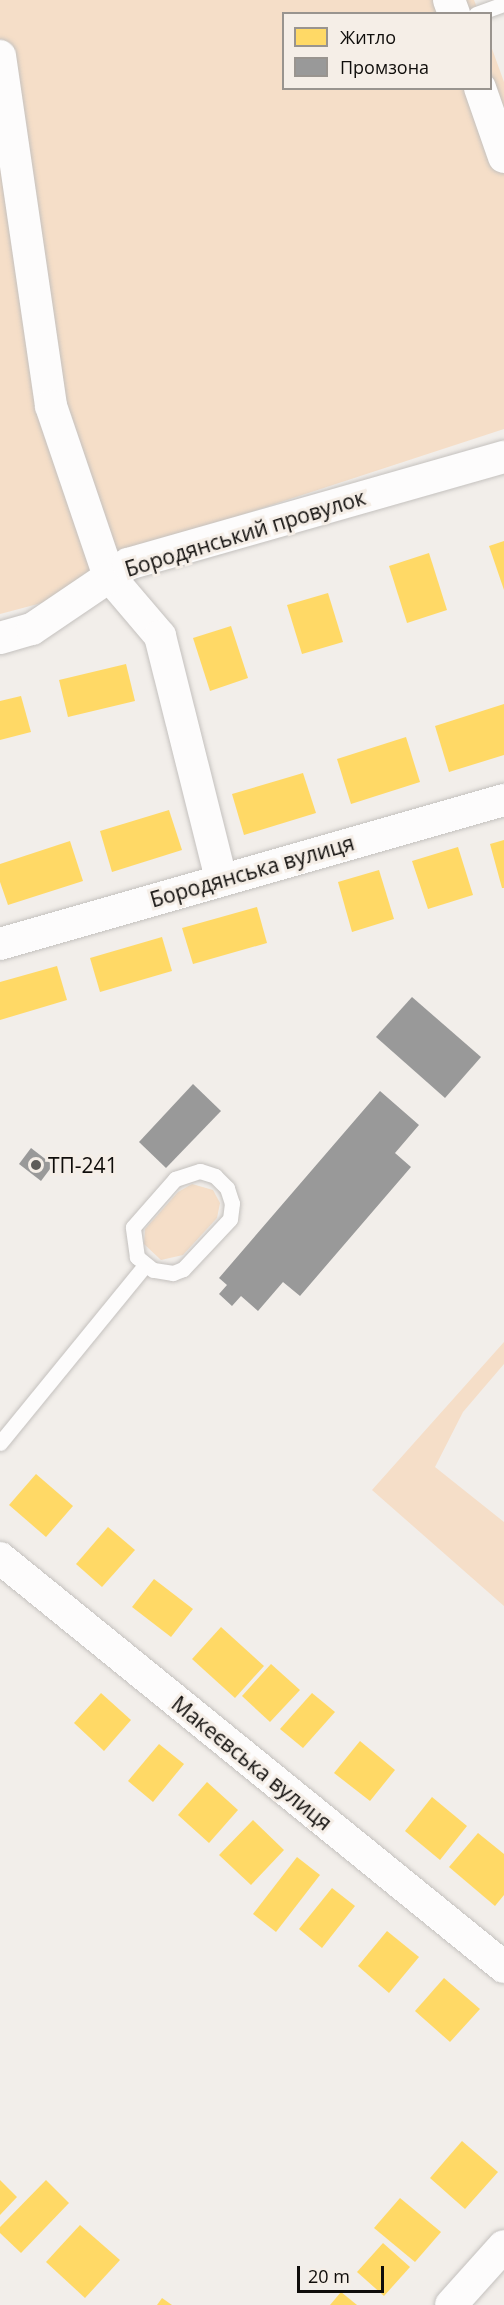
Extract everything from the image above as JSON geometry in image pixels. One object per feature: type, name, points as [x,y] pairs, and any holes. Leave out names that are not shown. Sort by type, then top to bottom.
[{"type":"street","points":[[0,56],[51,405],[109,576],[160,636],[221,879]]},
{"type":"street","points":[[481,90],[504,157]]},
{"type":"street","name":"Бородянський провулок","points":[[0,638],[32,629],[128,564],[504,457]]},
{"type":"street","name":"Бородянська вулиця","points":[[0,944],[504,800]]},
{"type":"street","name":"Макеєвська вулиця","points":[[0,1558],[504,1967]]},
{"type":"street","points":[[451,2305],[504,2246]]},
{"type":"lane","points":[[482,12],[504,4]]},
{"type":"lane","points":[[208,1173],[222,1181],[231,1195],[232,1211],[222,1233],[183,1269],[163,1273],[145,1265],[137,1257],[131,1237],[138,1217],[184,1174],[208,1173]]},
{"type":"lane","points":[[0,1443],[145,1265]]},
{"type":"shaded area","points":[[0,0],[474,0],[479,12],[282,12],[282,90],[492,90],[492,49],[504,82],[504,429],[122,554],[49,601],[0,614]]},
{"type":"shaded area","points":[[192,1184],[213,1190],[220,1203],[217,1218],[183,1255],[161,1260],[144,1244],[145,1229],[178,1192]]},
{"type":"shaded area","points":[[504,1342],[504,1364],[463,1412],[435,1467],[504,1522],[504,1606],[372,1490]]},
{"type":"building: Житло","points":[[504,541],[504,590],[489,546]]},
{"type":"building: Житло","points":[[429,553],[447,610],[407,623],[389,566]]},
{"type":"building: Житло","points":[[328,593],[343,642],[302,654],[287,605]]},
{"type":"building: Житло","points":[[231,626],[248,678],[210,691],[193,638]]},
{"type":"building: Житло","points":[[126,664],[135,701],[68,717],[59,680]]},
{"type":"building: Житло","points":[[21,696],[31,732],[0,740],[0,701]]},
{"type":"building: Житло","points":[[504,704],[504,755],[449,772],[435,726]]},
{"type":"building: Житло","points":[[406,737],[420,782],[351,804],[337,759]]},
{"type":"building: Житло","points":[[303,773],[316,813],[244,835],[232,794]]},
{"type":"building: Житло","points":[[169,810],[182,850],[112,872],[100,831]]},
{"type":"building: Житло","points":[[504,840],[504,888],[502,888],[490,844]]},
{"type":"building: Житло","points":[[70,841],[83,881],[8,905],[0,882],[0,864]]},
{"type":"building: Житло","points":[[458,847],[473,895],[428,909],[412,861]]},
{"type":"building: Житло","points":[[379,870],[394,919],[352,932],[338,882]]},
{"type":"building: Житло","points":[[257,907],[267,943],[193,964],[182,928]]},
{"type":"building: Житло","points":[[162,937],[172,971],[100,992],[90,958]]},
{"type":"building: Житло","points":[[57,966],[67,1000],[0,1020],[0,982]]},
{"type":"building: Житло","points":[[36,1474],[73,1506],[46,1537],[9,1505]]},
{"type":"building: Житло","points":[[108,1527],[135,1550],[102,1587],[76,1564]]},
{"type":"building: Житло","points":[[154,1579],[193,1609],[171,1637],[132,1607]]},
{"type":"building: Житло","points":[[221,1627],[264,1666],[235,1698],[192,1659]]},
{"type":"building: Житло","points":[[271,1664],[300,1690],[270,1722],[242,1696]]},
{"type":"building: Житло","points":[[101,1693],[131,1720],[104,1751],[74,1723]]},
{"type":"building: Житло","points":[[312,1693],[335,1712],[303,1748],[280,1729]]},
{"type":"building: Житло","points":[[360,1741],[395,1770],[370,1801],[334,1773]]},
{"type":"building: Житло","points":[[159,1744],[184,1764],[153,1802],[128,1781]]},
{"type":"building: Житло","points":[[207,1782],[238,1810],[209,1843],[178,1815]]},
{"type":"building: Житло","points":[[432,1797],[467,1826],[440,1860],[405,1831]]},
{"type":"building: Житло","points":[[253,1820],[284,1850],[251,1885],[219,1855]]},
{"type":"building: Житло","points":[[478,1833],[504,1854],[504,1895],[495,1906],[449,1867]]},
{"type":"building: Житло","points":[[297,1857],[320,1875],[276,1932],[253,1914]]},
{"type":"building: Житло","points":[[332,1888],[355,1906],[322,1948],[299,1929]]},
{"type":"building: Житло","points":[[387,1931],[419,1957],[389,1993],[358,1966]]},
{"type":"building: Житло","points":[[444,1978],[480,2009],[450,2042],[415,2011]]},
{"type":"building: Житло","points":[[462,2141],[498,2172],[465,2209],[430,2178]]},
{"type":"building: Житло","points":[[0,2180],[17,2197],[0,2215]]},
{"type":"building: Житло","points":[[46,2180],[69,2203],[21,2253],[0,2233],[0,2227]]},
{"type":"building: Житло","points":[[400,2198],[441,2232],[415,2262],[374,2228]]},
{"type":"building: Житло","points":[[80,2225],[120,2260],[85,2298],[46,2262]]},
{"type":"building: Житло","points":[[383,2243],[410,2267],[384,2296],[357,2272]]},
{"type":"building: Житло","points":[[341,2292],[357,2305],[330,2305]]},
{"type":"building: Житло","points":[[162,2298],[172,2305],[157,2305]]},
{"type":"building: Промзона","points":[[412,997],[481,1057],[445,1098],[376,1037]]},
{"type":"building: Промзона","points":[[193,1084],[221,1111],[166,1168],[139,1142]]},
{"type":"building: Промзона","points":[[380,1091],[419,1125],[395,1153],[411,1167],[300,1296],[283,1282],[258,1311],[241,1296],[232,1306],[219,1294],[227,1285],[219,1278]]},
{"type":"building: Промзона","name":"ТП-241","points":[[31,1148],[53,1165],[41,1181],[19,1164]]},
{"type":"place","name":"ТП-241","points":[[36,1165]]}]
